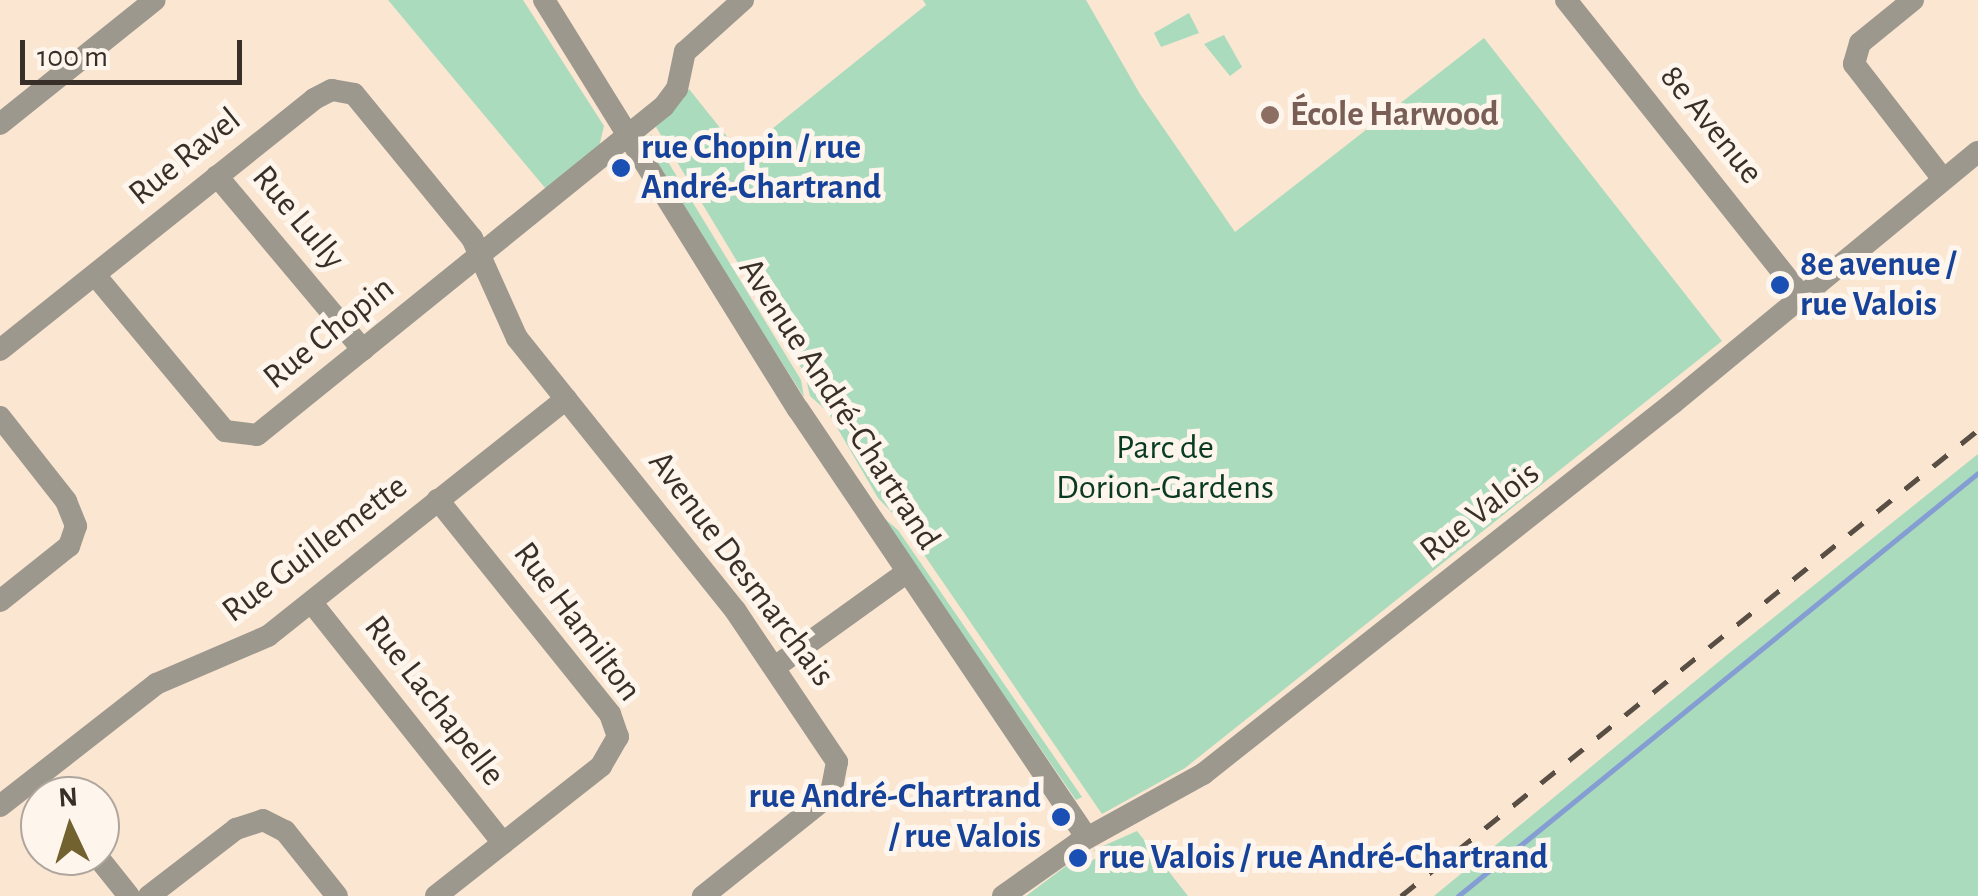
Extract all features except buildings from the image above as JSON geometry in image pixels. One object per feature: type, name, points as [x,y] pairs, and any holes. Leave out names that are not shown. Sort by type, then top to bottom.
[{"type":"street","points":[[0,124],[156,0]]},
{"type":"street","name":"Avenue André-Chartrand","points":[[544,0],[906,573],[1087,838]]},
{"type":"street","name":"Rue Chopin","points":[[94,275],[236,436],[262,432],[674,94],[689,47],[743,0]]},
{"type":"street","name":"8e Avenue","points":[[1566,0],[1801,294]]},
{"type":"street","points":[[1913,0],[1860,43],[1854,64],[1943,180]]},
{"type":"street","name":"Rue Ravel","points":[[0,350],[314,98],[348,91],[418,170],[480,256]]},
{"type":"street","name":"Rue Valois","points":[[1003,896],[1087,838],[1194,780],[1978,152]]},
{"type":"street","name":"Rue Lully","points":[[218,176],[363,350]]},
{"type":"street","name":"Avenue Desmarchais","points":[[480,256],[517,338],[775,666],[834,755],[837,784],[703,896]]},
{"type":"street","name":"Rue Guillemette","points":[[55,776],[166,678],[254,645],[312,603],[566,399]]},
{"type":"street","points":[[0,416],[66,501],[76,526],[69,546],[0,601]]},
{"type":"street","name":"Rue Hamilton","points":[[436,896],[601,766],[614,750],[617,732],[438,500]]},
{"type":"street","points":[[775,666],[906,573]]},
{"type":"street","name":"Rue Lachapelle","points":[[312,603],[503,843]]},
{"type":"street","points":[[148,896],[236,828],[262,820],[285,831],[337,896]]},
{"type":"street","points":[[112,876],[128,896]]},
{"type":"green space","points":[[388,0],[523,0],[604,126],[599,147],[546,189]]},
{"type":"green space","name":"Parc de Dorion-Gardens","points":[[923,0],[1086,0],[1140,94],[1235,232],[1484,38],[1722,341],[1185,768],[1102,814],[903,524],[878,498],[828,412],[810,396],[805,374],[656,127],[689,89],[741,154],[926,5]]},
{"type":"green space","points":[[1189,13],[1199,33],[1161,47],[1154,33]]},
{"type":"green space","points":[[1224,35],[1242,67],[1230,76],[1204,44]]},
{"type":"green space","points":[[651,134],[801,380],[804,397],[650,158],[645,145]]},
{"type":"green space","points":[[1978,454],[1978,896],[1434,896],[1733,650]]},
{"type":"green space","points":[[878,513],[898,530],[1082,797],[1076,800]]},
{"type":"green space","points":[[1137,831],[1188,896],[1026,896],[1074,860],[1081,867],[1098,857],[1094,850]]},
{"type":"waterway","points":[[1458,896],[1978,473]]},
{"type":"railway","points":[[1401,896],[1978,430]]},
{"type":"place","name":"École Harwood","points":[[1270,115]]},
{"type":"place","name":"rue Chopin / rue André-Chartrand","points":[[621,168]]},
{"type":"place","name":"8e avenue / rue Valois","points":[[1780,285]]},
{"type":"place","name":"rue André-Chartrand / rue Valois","points":[[1061,817]]},
{"type":"place","name":"rue Valois / rue André-Chartrand","points":[[1078,858]]}]
